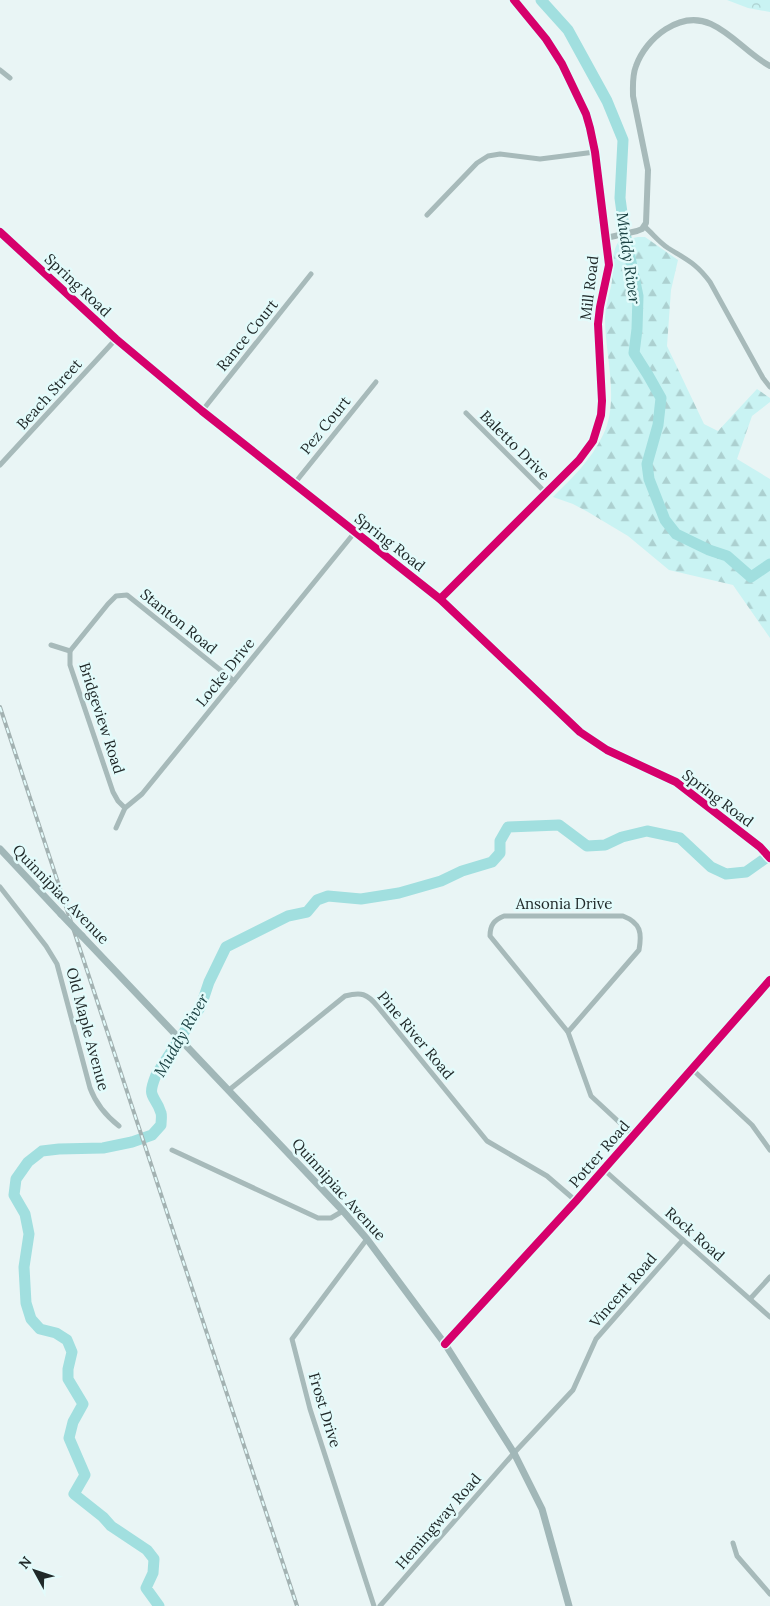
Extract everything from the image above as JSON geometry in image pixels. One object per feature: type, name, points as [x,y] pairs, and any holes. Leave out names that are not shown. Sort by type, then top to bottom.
[{"type":"main road","name":"Quinnipiac Avenue","points":[[0,849],[343,1211],[367,1239],[445,1344],[514,1453],[542,1509],[569,1606]]},
{"type":"street","name":"Mill Road","points":[[440,599],[585,454],[593,441],[600,422],[602,401],[598,324],[609,265],[595,152],[586,114],[562,64],[546,39],[514,0]]},
{"type":"street","points":[[606,238],[642,230],[647,219],[648,170],[632,85],[635,68],[648,44],[670,26],[684,21],[702,21],[719,28],[770,66]]},
{"type":"street","points":[[0,70],[10,78]]},
{"type":"street","points":[[427,215],[477,163],[488,156],[500,154],[540,159],[595,152]]},
{"type":"street","points":[[645,227],[667,247],[700,268],[710,282],[763,378],[770,387]]},
{"type":"street","name":"Spring Road","points":[[0,232],[116,339],[202,411],[440,599],[580,732],[607,750],[676,782],[770,858]]},
{"type":"street","name":"Rance Court","points":[[202,411],[311,274]]},
{"type":"street","name":"Beach Street","points":[[0,465],[116,339]]},
{"type":"street","name":"Pez Court","points":[[294,484],[376,382]]},
{"type":"street","name":"Baletto Drive","points":[[466,413],[547,494]]},
{"type":"street","name":"Locke Drive","points":[[116,828],[125,808],[142,794],[355,532]]},
{"type":"street","name":"Stanton Road","points":[[70,651],[116,596],[127,595],[234,681]]},
{"type":"street","name":"Bridgeview Road","points":[[51,645],[70,651],[70,665],[113,792],[125,808]]},
{"type":"street","name":"Old Maple Avenue","points":[[0,887],[46,946],[57,964],[90,1088],[104,1113],[119,1126]]},
{"type":"street","name":"Ansonia Drive","points":[[568,1032],[640,950],[641,934],[636,924],[623,916],[511,915],[497,919],[491,926],[490,936],[568,1032],[591,1096],[633,1135]]},
{"type":"street","name":"Potter Road","points":[[445,1344],[693,1070],[770,980]]},
{"type":"street","name":"Pine River Road","points":[[229,1090],[344,996],[355,993],[365,994],[373,1001],[487,1141],[547,1176],[576,1201]]},
{"type":"street","points":[[693,1070],[752,1125],[770,1150]]},
{"type":"street","points":[[172,1150],[312,1216],[325,1219],[331,1218],[343,1211]]},
{"type":"street","name":"Rock Road","points":[[603,1169],[770,1317]]},
{"type":"street","name":"Frost Drive","points":[[367,1239],[292,1339],[310,1409],[374,1606]]},
{"type":"street","name":"Vincent Road","points":[[514,1453],[573,1390],[596,1340],[682,1240]]},
{"type":"street","points":[[750,1299],[770,1277]]},
{"type":"street","name":"Hemingway Road","points":[[380,1606],[514,1453]]},
{"type":"street","points":[[733,1543],[737,1556],[770,1594]]},
{"type":"green space","points":[[727,0],[770,0],[770,12],[748,8]]},
{"type":"green space","points":[[645,237],[678,260],[671,290],[667,346],[704,424],[718,431],[757,389],[770,398],[770,402],[752,416],[737,459],[770,479],[770,638],[733,585],[669,570],[628,536],[573,504],[553,497],[587,460],[603,435],[608,422],[611,393],[605,319],[612,281],[614,255],[619,241]]},
{"type":"waterway","name":"Muddy River","points":[[541,0],[568,30],[607,101],[623,140],[620,198],[638,296],[634,353],[661,398],[658,425],[647,464],[649,479],[665,520],[676,534],[709,550],[727,556],[751,577],[770,564]]},
{"type":"waterway","name":"Muddy River","points":[[159,1606],[146,1588],[153,1573],[154,1559],[147,1550],[111,1526],[103,1517],[74,1494],[85,1475],[69,1438],[73,1422],[83,1404],[68,1379],[72,1352],[67,1340],[56,1333],[40,1329],[31,1319],[26,1303],[24,1267],[29,1234],[25,1214],[14,1195],[16,1179],[28,1162],[42,1151],[103,1148],[132,1142],[152,1135],[161,1125],[161,1113],[152,1096],[156,1075],[201,1006],[209,982],[226,947],[288,916],[307,912],[317,900],[328,896],[361,899],[399,893],[441,881],[462,871],[492,862],[500,853],[500,841],[508,827],[559,825],[587,846],[605,845],[622,837],[647,831],[680,838],[711,867],[726,874],[746,872],[770,855]]},
{"type":"railway","points":[[0,707],[297,1606]]},
{"type":"cycle path","points":[[440,599],[579,460],[593,441],[601,415],[598,324],[609,265],[595,152],[590,128],[586,114],[562,64],[546,39],[514,0]]},
{"type":"cycle path","points":[[0,232],[116,339],[202,411],[440,599],[580,732],[607,750],[676,782],[760,847],[770,858]]},
{"type":"cycle path","points":[[445,1344],[576,1201],[770,980]]}]
